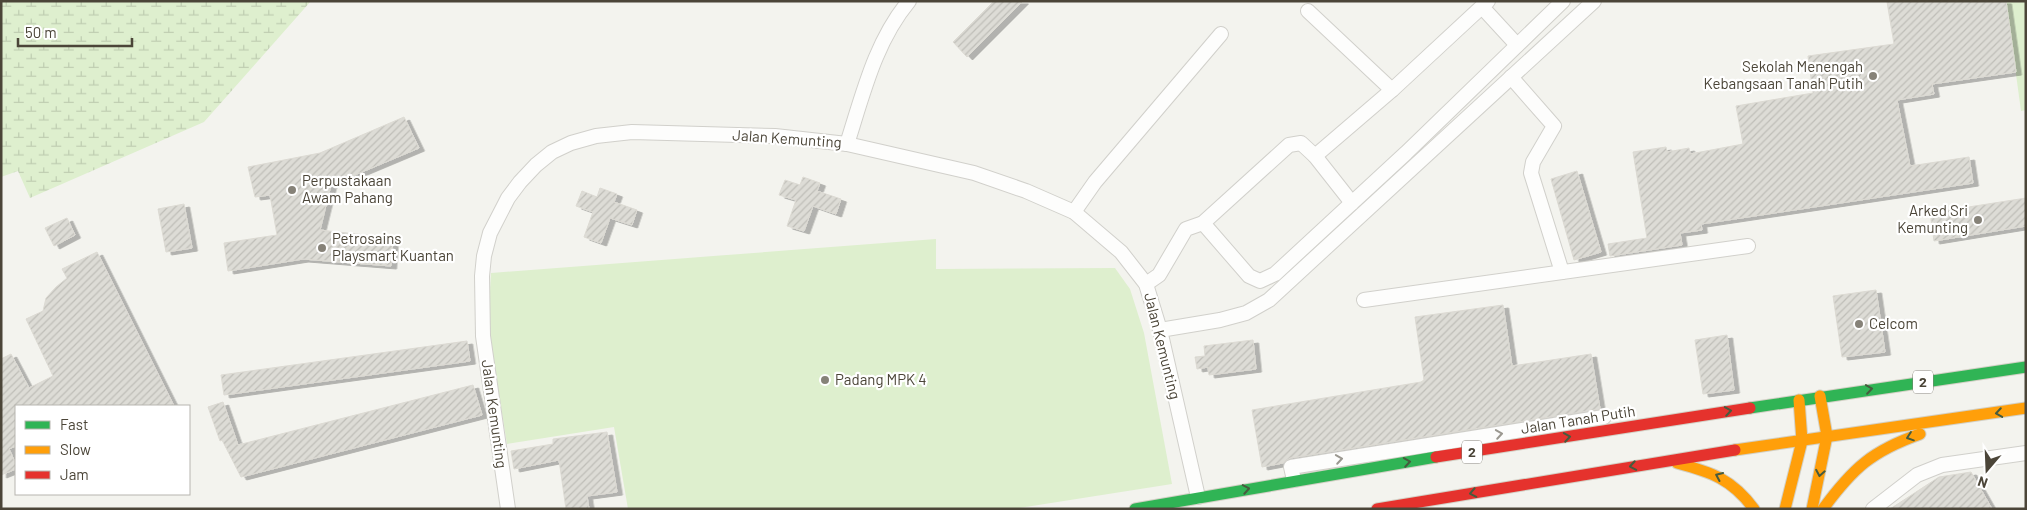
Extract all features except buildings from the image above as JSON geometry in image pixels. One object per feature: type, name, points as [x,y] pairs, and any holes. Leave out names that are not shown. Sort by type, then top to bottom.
[{"type":"main road","name":"Jalan Tanah Putih","points":[[1135,509],[1198,497],[1292,474],[2026,367]]},
{"type":"main road","points":[[1812,509],[1827,436],[1820,396]]},
{"type":"main road","points":[[1785,509],[1802,441],[1799,400]]},
{"type":"main road","points":[[1377,509],[1667,460],[2026,408]]},
{"type":"main road","points":[[1823,509],[1840,484],[1858,465],[1880,449],[1904,439],[1973,417]]},
{"type":"main road","points":[[1667,460],[1706,471],[1732,483],[1746,497],[1754,509]]},
{"type":"street","points":[[847,144],[869,74],[884,37],[910,1]]},
{"type":"street","points":[[1202,223],[1249,276],[1260,281],[1275,274],[1563,1]]},
{"type":"street","points":[[1160,330],[1220,320],[1246,313],[1269,300],[1594,1]]},
{"type":"street","points":[[1314,156],[1392,90],[1485,4],[1517,46]]},
{"type":"street","points":[[1308,12],[1392,90]]},
{"type":"street","points":[[1074,212],[1095,182],[1222,34]]},
{"type":"street","points":[[1511,77],[1554,126],[1533,162],[1532,173],[1562,272]]},
{"type":"street","name":"Jalan Kemunting","points":[[508,509],[483,336],[482,276],[484,256],[490,233],[508,198],[530,171],[552,152],[571,143],[596,136],[632,132],[775,136],[847,144],[974,173],[1026,191],[1074,212],[1120,252],[1146,284],[1160,330],[1198,497]]},
{"type":"street","points":[[1146,284],[1159,275],[1186,229],[1202,223],[1289,145],[1301,143],[1352,203]]},
{"type":"street","points":[[1364,300],[1748,246]]},
{"type":"street","points":[[1292,474],[1604,418]]},
{"type":"street","points":[[1873,509],[1917,475],[1942,465],[2026,453]]},
{"type":"green space","points":[[1,1],[311,1],[204,122],[30,198],[18,171],[1,177]]},
{"type":"green space","points":[[2006,1],[2026,1],[2026,110],[2021,111]]},
{"type":"green space","name":"Padang MPK 4","points":[[936,239],[936,269],[1115,268],[1130,289],[1144,333],[1172,484],[1012,509],[628,509],[614,427],[507,444],[488,326],[491,273]]},
{"type":"traffic: fast","points":[[1750,408],[2026,367]]},
{"type":"traffic: fast","points":[[1135,509],[1436,457]]},
{"type":"traffic: slow","points":[[1812,509],[1827,436],[1820,396]]},
{"type":"traffic: slow","points":[[1785,509],[1802,441],[1799,400]]},
{"type":"traffic: slow","points":[[1735,450],[2026,408]]},
{"type":"traffic: slow","points":[[1823,509],[1844,482],[1865,462],[1889,447],[1920,434]]},
{"type":"traffic: slow","points":[[1677,463],[1720,478],[1737,490],[1754,509]]},
{"type":"traffic: jam","points":[[1436,457],[1750,408]]},
{"type":"traffic: jam","points":[[1377,509],[1735,450]]},
{"type":"place","name":"Sekolah Menengah Kebangsaan Tanah Putih","points":[[1873,76]]},
{"type":"place","name":"Perpustakaan Awam Pahang","points":[[292,190]]},
{"type":"place","name":"Arked Sri Kemunting","points":[[1978,220]]},
{"type":"place","name":"Petrosains Playsmart Kuantan","points":[[322,248]]},
{"type":"place","name":"Celcom","points":[[1859,324]]},
{"type":"place","name":"Padang MPK 4","points":[[825,380]]}]
